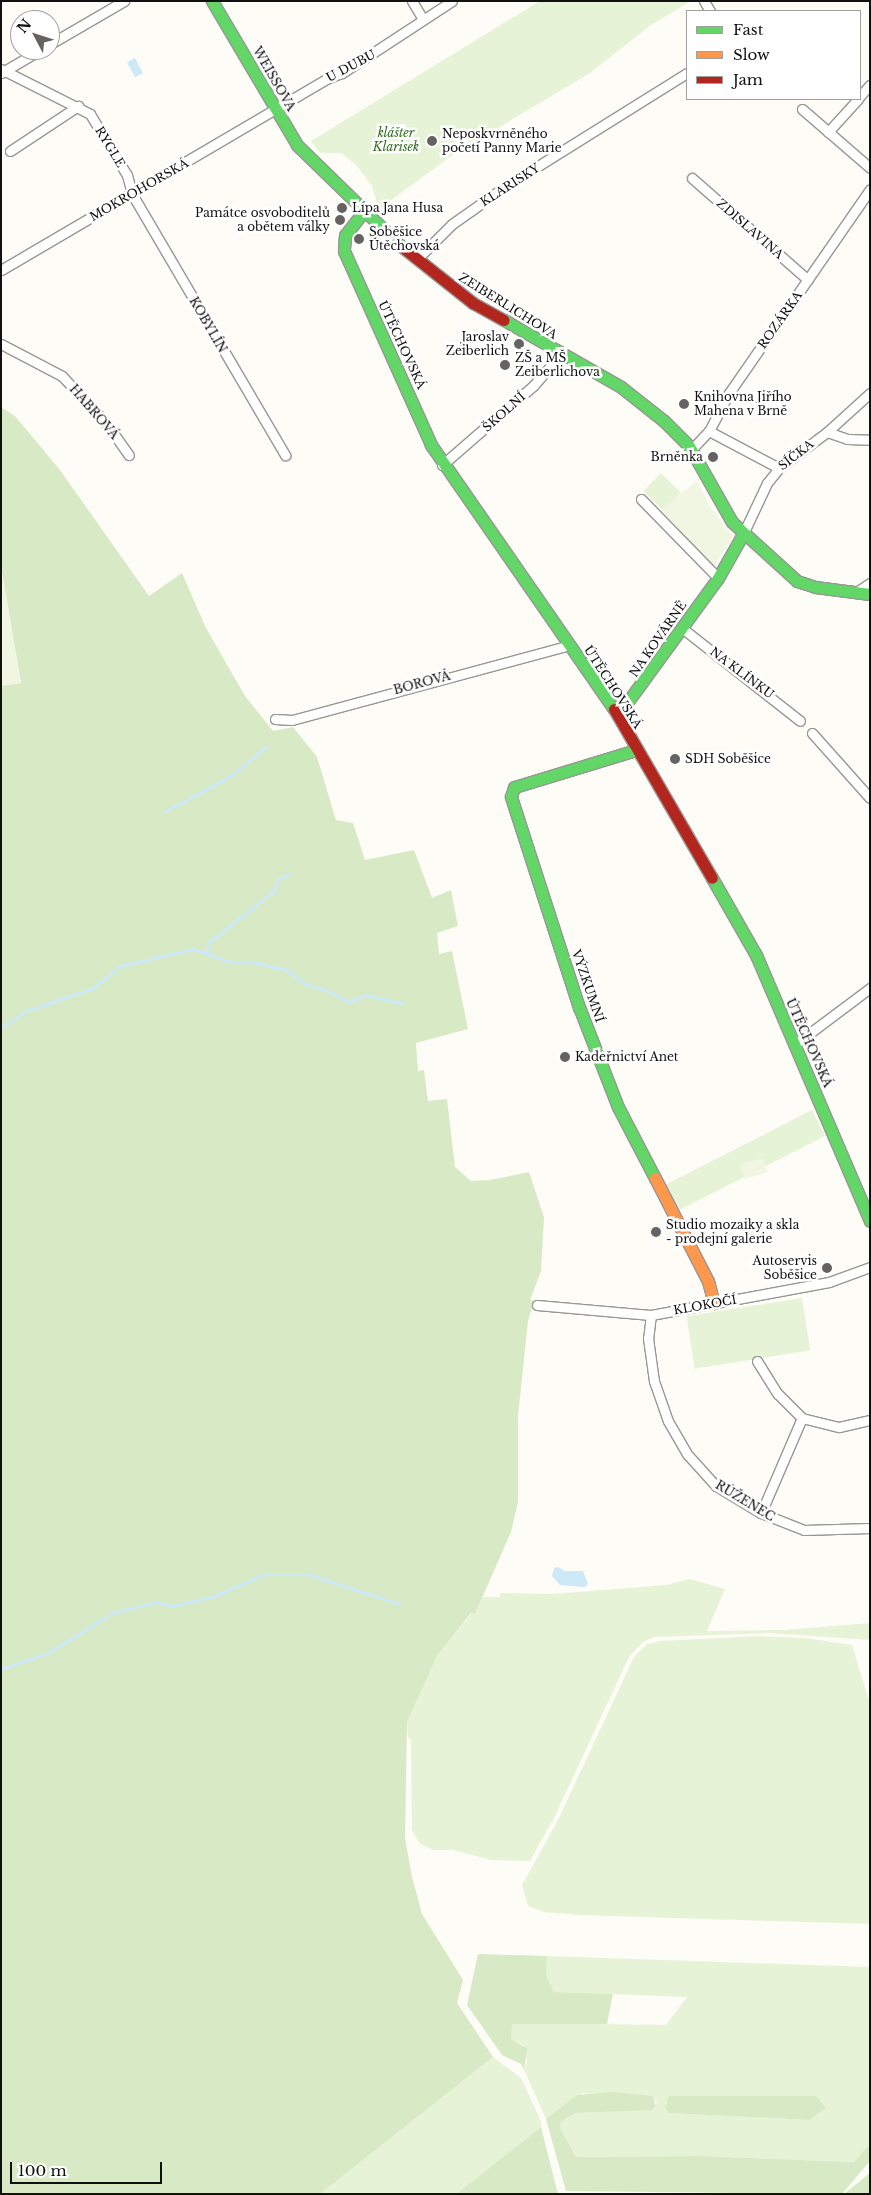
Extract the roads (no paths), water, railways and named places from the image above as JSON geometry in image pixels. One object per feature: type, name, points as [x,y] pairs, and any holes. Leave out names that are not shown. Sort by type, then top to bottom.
[{"type":"street","points":[[60,38],[124,1]]},
{"type":"street","name":"WEISSOVA","points":[[212,1],[297,145],[318,166]]},
{"type":"street","points":[[412,1],[423,19]]},
{"type":"street","name":"U DUBU","points":[[276,109],[384,48],[423,19],[452,1]]},
{"type":"street","points":[[2,71],[22,60]]},
{"type":"street","name":"RYGLE","points":[[2,71],[78,106],[90,114],[127,175],[132,194]]},
{"type":"street","name":"KLARISKY","points":[[417,259],[437,236],[506,186],[686,74]]},
{"type":"street","points":[[861,96],[870,85]]},
{"type":"street","points":[[828,132],[857,100]]},
{"type":"street","points":[[10,151],[78,106]]},
{"type":"street","name":"MOKROHORSKÁ","points":[[1,270],[276,109]]},
{"type":"street","points":[[802,109],[870,168]]},
{"type":"street","name":"ZEIBERLICHOVA","points":[[318,166],[417,259],[473,303],[622,387],[679,435],[691,450],[723,510],[743,534],[797,581],[835,591],[858,591],[870,594]]},
{"type":"street","name":"ZDISLAVINA","points":[[692,178],[808,280]]},
{"type":"street","name":"ROZÁRKA","points":[[691,450],[709,431],[729,393],[870,190]]},
{"type":"street","name":"KOBYLÍN","points":[[132,194],[285,455]]},
{"type":"street","name":"ÚTĚCHOVSKÁ","points":[[364,211],[345,235],[344,251],[442,465],[618,715],[636,750],[756,955],[870,1221]]},
{"type":"street","name":"HABROVÁ","points":[[1,344],[68,382],[107,424],[129,455]]},
{"type":"street","name":"ŠKOLNÍ","points":[[442,465],[533,386],[561,354]]},
{"type":"street","name":"SÍČKA","points":[[743,534],[767,483],[778,468],[827,432],[870,393]]},
{"type":"street","points":[[709,431],[778,468]]},
{"type":"street","points":[[827,432],[847,439],[870,440]]},
{"type":"street","points":[[641,500],[718,578]]},
{"type":"street","name":"NA KOVÁRNĚ","points":[[618,715],[718,578],[743,534]]},
{"type":"street","points":[[858,591],[870,583]]},
{"type":"street","name":"NA KLÍNKU","points":[[682,628],[800,721]]},
{"type":"street","name":"BOROVÁ","points":[[275,719],[292,720],[570,645]]},
{"type":"street","points":[[812,733],[870,798]]},
{"type":"street","name":"VÝZKUMNÍ","points":[[636,750],[514,787],[511,797],[579,1007],[618,1107],[708,1281],[714,1303]]},
{"type":"street","points":[[794,1045],[870,988]]},
{"type":"street","name":"KLOKOČÍ","points":[[537,1305],[651,1315],[830,1282],[870,1267]]},
{"type":"street","name":"RŮŽENEC","points":[[651,1315],[648,1338],[654,1381],[675,1434],[688,1455],[716,1486],[761,1513],[804,1530],[870,1528]]},
{"type":"street","points":[[757,1361],[778,1394],[802,1418],[839,1427],[870,1420]]},
{"type":"street","points":[[761,1513],[802,1418]]},
{"type":"water","points":[[135,58],[143,73],[135,77],[127,62]]},
{"type":"water","points":[[558,1567],[565,1571],[583,1571],[588,1584],[585,1587],[560,1585],[552,1576],[554,1568]]},
{"type":"waterway","points":[[164,812],[229,777],[267,746]]},
{"type":"waterway","points":[[207,952],[208,943],[275,890],[278,879],[289,874]]},
{"type":"waterway","points":[[1,1028],[26,1011],[93,988],[120,966],[193,949],[231,962],[252,962],[287,970],[305,984],[331,992],[348,1002],[366,995],[402,1003]]},
{"type":"waterway","points":[[1,1669],[48,1653],[112,1613],[156,1602],[171,1606],[212,1597],[265,1574],[307,1574],[400,1604]]},
{"type":"place","name":"Neposkvrněného početí Panny Marie","points":[[432,141]]},
{"type":"place","name":"Lípa Jana Husa","points":[[342,208]]},
{"type":"place","name":"Památce osvoboditelů a obětem války","points":[[340,220]]},
{"type":"place","name":"Soběšice Útěchovská","points":[[359,239]]},
{"type":"place","name":"Jaroslav Zeiberlich","points":[[519,344]]},
{"type":"place","name":"ZŠ a MŠ Zeiberlichova","points":[[505,365]]},
{"type":"place","name":"Knihovna Jiřího Mahena v Brně","points":[[684,404]]},
{"type":"place","name":"Brněnka","points":[[713,457]]},
{"type":"place","name":"SDH Soběšice","points":[[675,759]]},
{"type":"place","name":"Kadeřnictví Anet","points":[[565,1057]]},
{"type":"place","name":"Studio mozaiky a skla - prodejní galerie","points":[[656,1232]]},
{"type":"place","name":"Autoservis Soběšice","points":[[827,1268]]},
{"type":"park label","name":"klášter Klarisek","points":[[396,140]]}]
